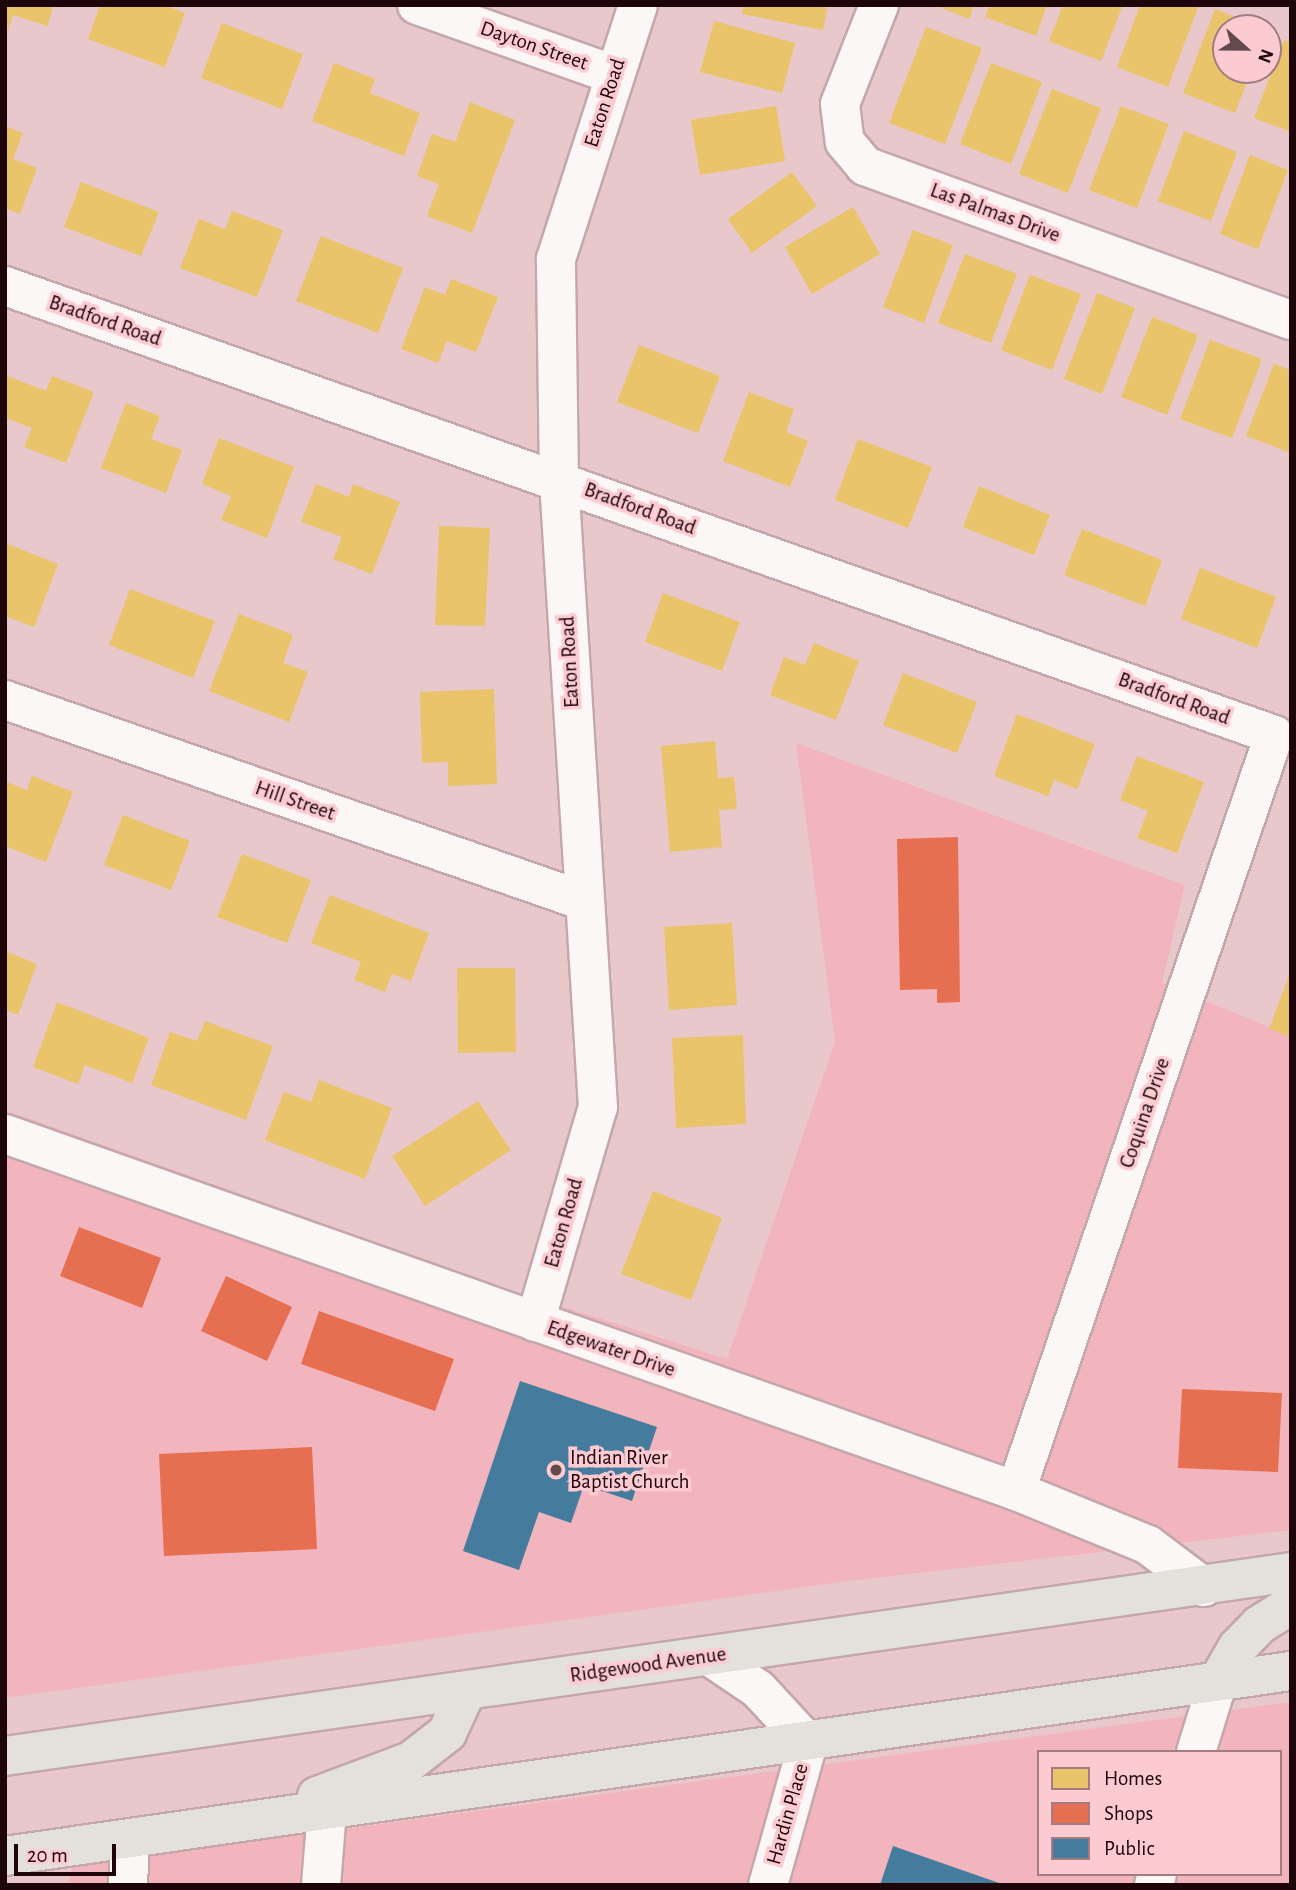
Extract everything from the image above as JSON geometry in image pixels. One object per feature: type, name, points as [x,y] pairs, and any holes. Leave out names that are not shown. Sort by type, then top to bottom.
[{"type":"main road","name":"Ridgewood Avenue","points":[[5,1756],[1204,1587],[1291,1572]]},
{"type":"main road","points":[[1218,1681],[1238,1647],[1259,1625],[1291,1605]]},
{"type":"main road","points":[[5,1856],[808,1743],[1291,1671]]},
{"type":"main road","points":[[256,1820],[411,1761],[447,1733],[467,1690]]},
{"type":"street","name":"Dayton Street","points":[[417,5],[612,74]]},
{"type":"street","name":"Eaton Road","points":[[535,1322],[598,1107],[559,480],[556,260],[612,74],[638,5]]},
{"type":"street","name":"Las Palmas Drive","points":[[879,5],[840,104],[845,142],[865,166],[1291,320]]},
{"type":"street","name":"Bradford Road","points":[[5,286],[1274,735]]},
{"type":"street","name":"Hill Street","points":[[5,700],[584,901]]},
{"type":"street","name":"Coquina Drive","points":[[1016,1491],[1274,735]]},
{"type":"street","name":"Edgewater Drive","points":[[5,1134],[1016,1491],[1148,1545],[1204,1587]]},
{"type":"street","points":[[709,1656],[758,1689],[808,1743]]},
{"type":"street","points":[[1197,1750],[1218,1681]]},
{"type":"street","name":"Hardin Place","points":[[768,1885],[808,1743]]},
{"type":"street","points":[[321,1885],[327,1810]]},
{"type":"street","points":[[128,1885],[130,1839]]},
{"type":"shaded area","points":[[796,743],[1185,885],[1162,983],[1291,1036],[1291,1530],[848,1581],[5,1698],[5,1110],[502,1287],[727,1359],[835,1041]]},
{"type":"shaded area","points":[[1291,1702],[1291,1885],[67,1885],[74,1865]]},
{"type":"building: Homes","points":[[5,5],[54,5],[47,26],[13,15],[8,31]]},
{"type":"building: Homes","points":[[100,5],[165,5],[185,13],[165,67],[88,39]]},
{"type":"building: Homes","points":[[744,5],[828,5],[823,30],[742,14]]},
{"type":"building: Homes","points":[[934,5],[974,5],[969,19]]},
{"type":"building: Homes","points":[[990,5],[1047,5],[1036,36],[985,17]]},
{"type":"building: Homes","points":[[1063,5],[1123,5],[1101,61],[1049,41]]},
{"type":"building: Homes","points":[[1140,5],[1199,5],[1168,87],[1117,67]]},
{"type":"building: Homes","points":[[1215,9],[1228,14],[1213,14]]},
{"type":"building: Homes","points":[[1212,17],[1212,84],[1246,84],[1235,113],[1183,93]]},
{"type":"building: Homes","points":[[714,21],[795,43],[782,93],[700,72]]},
{"type":"building: Homes","points":[[222,23],[303,54],[282,109],[201,78]]},
{"type":"building: Homes","points":[[926,27],[982,48],[945,144],[889,123]]},
{"type":"building: Homes","points":[[1284,40],[1291,42],[1291,132],[1254,118],[1267,84],[1282,84]]},
{"type":"building: Homes","points":[[334,63],[375,79],[370,93],[420,113],[404,156],[312,121]]},
{"type":"building: Homes","points":[[991,63],[1042,82],[1011,164],[960,144]]},
{"type":"building: Homes","points":[[1052,89],[1101,108],[1068,193],[1019,174]]},
{"type":"building: Homes","points":[[470,102],[515,120],[472,233],[427,216],[439,184],[417,176],[432,134],[455,142]]},
{"type":"building: Homes","points":[[776,106],[785,161],[700,175],[691,120]]},
{"type":"building: Homes","points":[[1121,106],[1169,124],[1137,208],[1089,190]]},
{"type":"building: Homes","points":[[5,126],[23,133],[13,159],[37,168],[20,214],[5,208]]},
{"type":"building: Homes","points":[[1184,131],[1237,152],[1211,221],[1158,201]]},
{"type":"building: Homes","points":[[1250,155],[1288,170],[1258,249],[1220,234]]},
{"type":"building: Homes","points":[[792,172],[817,206],[752,253],[728,219]]},
{"type":"building: Homes","points":[[81,182],[159,212],[141,256],[64,227]]},
{"type":"building: Homes","points":[[853,207],[880,254],[812,294],[785,247]]},
{"type":"building: Homes","points":[[232,211],[283,230],[257,297],[180,268],[199,219],[225,229]]},
{"type":"building: Homes","points":[[913,230],[953,245],[924,323],[883,307]]},
{"type":"building: Homes","points":[[321,236],[403,268],[378,333],[296,301]]},
{"type":"building: Homes","points":[[965,254],[1017,274],[991,343],[938,323]]},
{"type":"building: Homes","points":[[1030,275],[1081,294],[1052,370],[1001,350]]},
{"type":"building: Homes","points":[[451,279],[498,297],[476,352],[447,341],[438,363],[401,349],[425,287],[445,295]]},
{"type":"building: Homes","points":[[1097,293],[1135,308],[1102,394],[1064,379]]},
{"type":"building: Homes","points":[[1152,317],[1198,335],[1167,415],[1121,397]]},
{"type":"building: Homes","points":[[1210,340],[1262,359],[1232,438],[1180,419]]},
{"type":"building: Homes","points":[[639,345],[720,376],[698,433],[617,402]]},
{"type":"building: Homes","points":[[1274,364],[1291,370],[1291,453],[1246,436]]},
{"type":"building: Homes","points":[[5,375],[46,391],[52,376],[94,392],[66,463],[24,447],[32,428],[5,418]]},
{"type":"building: Homes","points":[[749,392],[794,409],[786,432],[808,441],[790,487],[723,461]]},
{"type":"building: Homes","points":[[126,403],[160,416],[151,439],[182,450],[166,493],[101,468]]},
{"type":"building: Homes","points":[[219,438],[294,467],[267,538],[221,520],[231,496],[202,484]]},
{"type":"building: Homes","points":[[858,439],[932,467],[908,528],[835,500]]},
{"type":"building: Homes","points":[[316,484],[349,497],[353,484],[400,502],[372,574],[333,559],[342,537],[301,522]]},
{"type":"building: Homes","points":[[979,486],[1050,515],[1034,555],[963,527]]},
{"type":"building: Homes","points":[[439,526],[490,528],[485,626],[435,625]]},
{"type":"building: Homes","points":[[1082,529],[1162,560],[1145,606],[1064,575]]},
{"type":"building: Homes","points":[[5,543],[58,564],[34,627],[5,616]]},
{"type":"building: Homes","points":[[1200,568],[1276,597],[1257,648],[1181,619]]},
{"type":"building: Homes","points":[[130,589],[215,621],[193,678],[109,645]]},
{"type":"building: Homes","points":[[663,593],[740,622],[722,671],[645,642]]},
{"type":"building: Homes","points":[[239,614],[293,635],[283,663],[308,672],[289,722],[209,691]]},
{"type":"building: Homes","points":[[814,643],[859,661],[836,720],[770,695],[784,657],[805,665]]},
{"type":"building: Homes","points":[[903,673],[977,702],[957,753],[883,725]]},
{"type":"building: Homes","points":[[494,689],[497,784],[448,786],[448,762],[422,763],[420,692]]},
{"type":"building: Homes","points":[[1017,714],[1095,744],[1077,789],[1054,780],[1048,796],[994,776]]},
{"type":"building: Homes","points":[[715,741],[718,778],[734,777],[737,809],[719,810],[722,847],[670,852],[661,746]]},
{"type":"building: Homes","points":[[1137,756],[1204,782],[1177,853],[1137,838],[1148,811],[1120,800]]},
{"type":"building: Homes","points":[[32,776],[73,792],[46,862],[5,846],[5,781],[27,790]]},
{"type":"building: Homes","points":[[123,815],[190,841],[171,890],[104,865]]},
{"type":"building: Homes","points":[[242,854],[311,880],[287,943],[217,917]]},
{"type":"building: Homes","points":[[330,895],[429,933],[411,981],[392,974],[385,992],[354,980],[361,962],[311,943]]},
{"type":"building: Homes","points":[[732,923],[737,1005],[669,1010],[664,927]]},
{"type":"building: Homes","points":[[5,951],[37,964],[18,1015],[5,1010]]},
{"type":"building: Homes","points":[[457,968],[515,968],[516,1052],[458,1053]]},
{"type":"building: Homes","points":[[1291,970],[1291,1037],[1269,1029]]},
{"type":"building: Homes","points":[[57,1002],[149,1038],[132,1083],[85,1065],[78,1084],[33,1067]]},
{"type":"building: Homes","points":[[205,1021],[273,1046],[246,1120],[151,1085],[170,1032],[197,1041]]},
{"type":"building: Homes","points":[[743,1035],[746,1124],[676,1128],[672,1038]]},
{"type":"building: Homes","points":[[319,1080],[392,1108],[365,1179],[265,1140],[284,1092],[311,1102]]},
{"type":"building: Homes","points":[[478,1101],[511,1150],[425,1206],[392,1156]]},
{"type":"building: Homes","points":[[653,1191],[722,1218],[691,1300],[621,1274]]},
{"type":"building: Shops","points":[[958,837],[960,1002],[937,1003],[937,989],[900,990],[897,839]]},
{"type":"building: Shops","points":[[79,1227],[161,1258],[142,1308],[60,1276]]},
{"type":"building: Shops","points":[[226,1276],[292,1307],[267,1361],[201,1331]]},
{"type":"building: Shops","points":[[319,1311],[454,1359],[435,1411],[301,1364]]},
{"type":"building: Shops","points":[[1182,1389],[1282,1393],[1278,1472],[1178,1468]]},
{"type":"building: Shops","points":[[312,1447],[317,1549],[164,1556],[159,1454]]},
{"type":"building: Public","points":[[520,1381],[657,1427],[632,1501],[584,1485],[571,1523],[539,1512],[519,1570],[463,1551]]},
{"type":"building: Public","points":[[893,1846],[1002,1884],[1002,1885],[880,1885]]},
{"type":"place","name":"Indian River Baptist Church","points":[[556,1470]]}]
